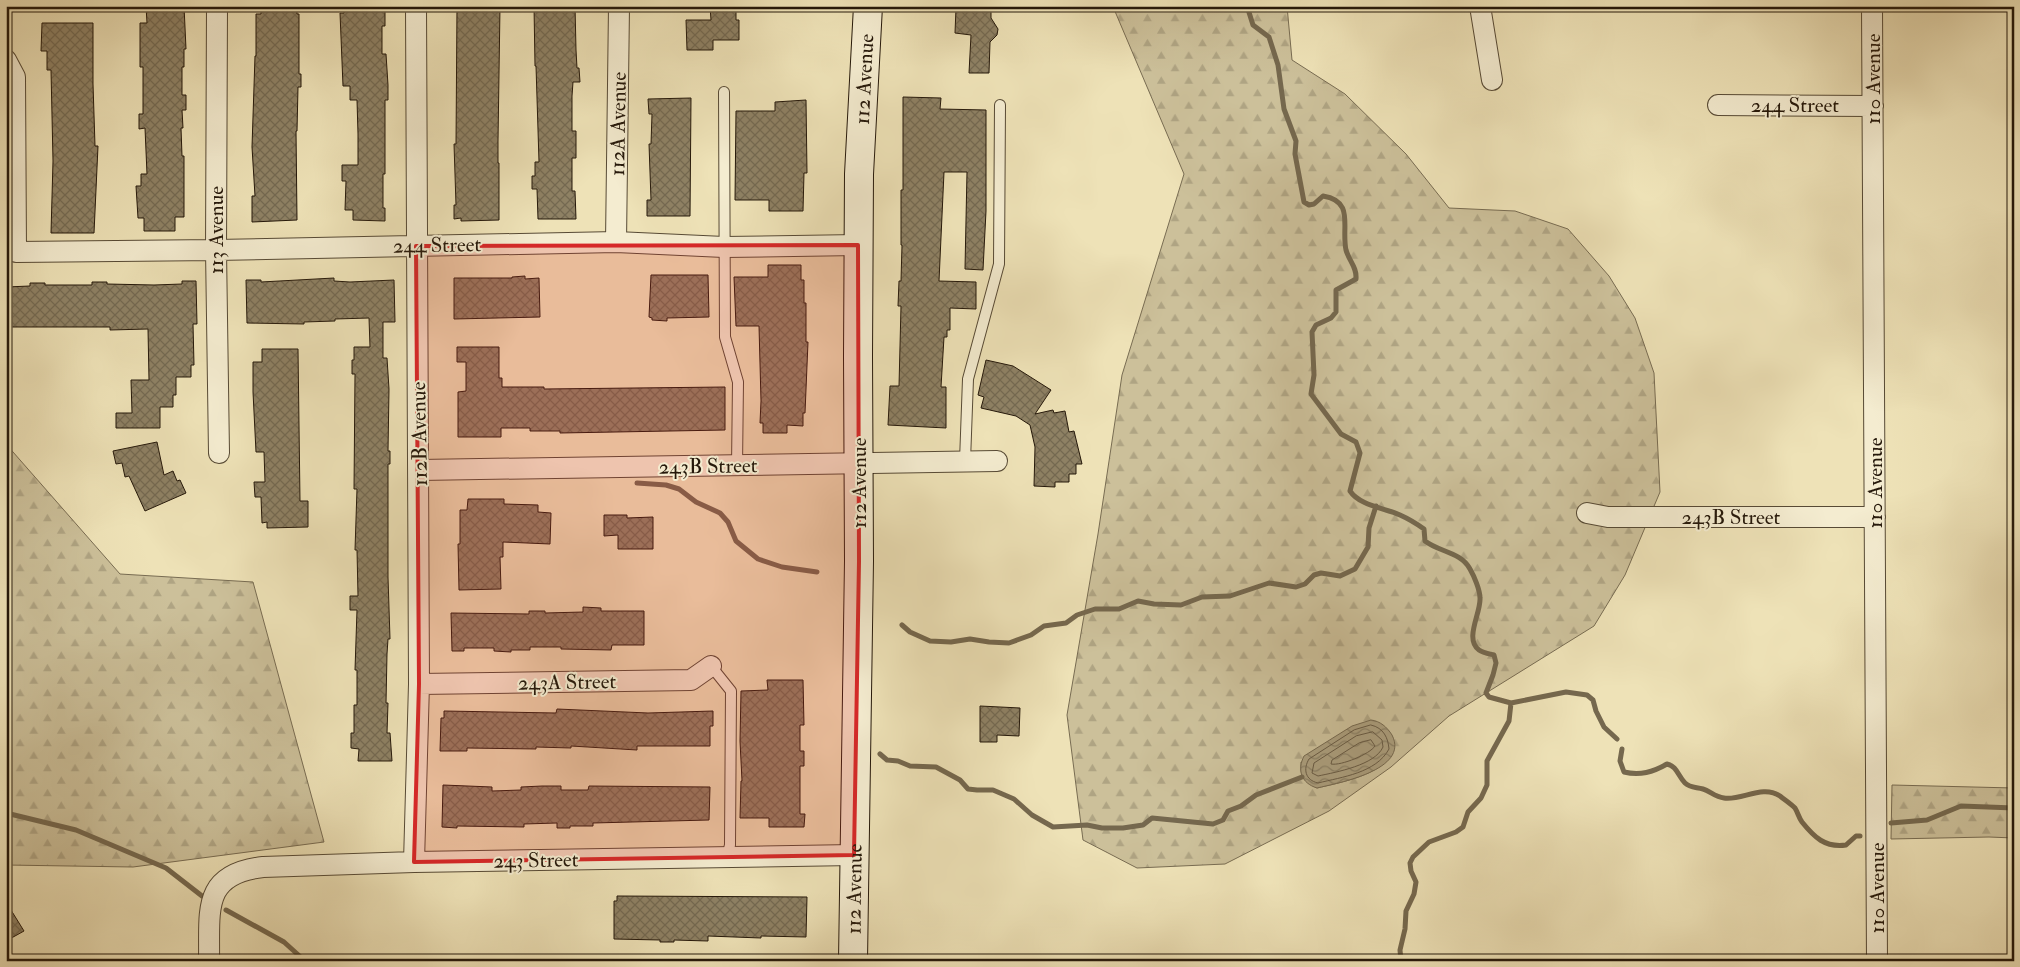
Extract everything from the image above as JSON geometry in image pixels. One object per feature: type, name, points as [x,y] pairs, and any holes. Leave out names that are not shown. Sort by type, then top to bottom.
[{"type":"main road","name":"112 Avenue","points":[[852,961],[860,464],[859,174],[868,6]]},
{"type":"street","name":"113 Avenue","points":[[217,6],[216,250],[219,453]]},
{"type":"street","name":"112B Avenue","points":[[414,862],[419,684],[420,470],[416,246],[416,6]]},
{"type":"street","name":"112A Avenue","points":[[616,242],[619,6]]},
{"type":"street","points":[[1480,6],[1492,80]]},
{"type":"street","name":"110 Avenue","points":[[1872,6],[1877,961]]},
{"type":"street","name":"244 Street","points":[[6,60],[16,77],[16,252],[616,242],[724,247],[858,245]]},
{"type":"street","name":"244 Street","points":[[1718,105],[1873,106]]},
{"type":"street","name":"243B Street","points":[[420,470],[997,461]]},
{"type":"street","name":"243B Street","points":[[1587,513],[1608,517],[1876,517]]},
{"type":"street","name":"243A Street","points":[[419,684],[691,680],[711,666]]},
{"type":"street","name":"243 Street","points":[[209,961],[211,903],[215,891],[230,875],[245,869],[414,862],[854,855]]},
{"type":"lane","points":[[724,92],[725,337],[738,382],[737,466]]},
{"type":"lane","points":[[965,461],[968,379],[999,264],[1000,104]]},
{"type":"lane","points":[[711,666],[731,690],[730,845],[727,857]]},
{"type":"highlighted area","points":[[858,245],[859,561],[854,855],[414,862],[419,684],[416,246]]},
{"type":"green space","points":[[1109,6],[1287,6],[1292,60],[1345,94],[1406,154],[1449,208],[1515,211],[1568,229],[1609,276],[1635,318],[1654,373],[1660,492],[1625,575],[1594,626],[1449,716],[1391,767],[1329,811],[1225,864],[1137,868],[1083,840],[1067,715],[1098,534],[1122,375],[1184,174],[1114,9]],"holes":[[[1389,759],[1365,775],[1317,788],[1309,783],[1301,772],[1301,762]]]},
{"type":"green space","points":[[6,444],[120,574],[253,582],[324,842],[133,867],[6,865]]},
{"type":"green space","points":[[1892,785],[2014,788],[2014,838],[1891,839]]},
{"type":"water","points":[[1371,720],[1388,729],[1392,735],[1395,747],[1391,757],[1382,766],[1369,773],[1340,783],[1317,788],[1307,783],[1301,771],[1304,756],[1352,726]]},
{"type":"building","points":[[146,6],[184,6],[186,49],[184,49],[184,67],[182,67],[182,95],[186,95],[186,110],[182,110],[183,128],[181,128],[182,156],[184,156],[184,217],[175,217],[175,231],[144,231],[144,218],[138,218],[136,186],[141,186],[141,174],[147,174],[145,128],[139,129],[139,114],[143,114],[143,67],[140,67],[140,23],[147,23]]},
{"type":"building","points":[[261,6],[297,6],[297,14],[299,14],[299,74],[301,74],[301,87],[298,87],[296,131],[297,220],[252,222],[252,196],[255,196],[252,147],[256,14],[261,14]]},
{"type":"building","points":[[344,6],[385,6],[385,26],[382,26],[382,54],[386,54],[388,100],[385,100],[385,174],[383,174],[385,221],[353,220],[353,210],[345,210],[346,181],[342,181],[342,165],[358,165],[358,134],[357,100],[350,100],[350,86],[343,86],[340,13],[344,13]]},
{"type":"building","points":[[457,6],[500,6],[499,220],[461,221],[461,218],[454,219],[454,205],[456,205],[454,144],[456,144]]},
{"type":"building","points":[[534,6],[575,6],[577,68],[579,68],[580,82],[573,82],[572,96],[572,131],[576,131],[576,158],[572,158],[572,191],[575,191],[576,219],[538,219],[537,189],[532,189],[532,176],[535,176],[535,162],[539,162]]},
{"type":"building","points":[[710,6],[736,6],[736,20],[739,20],[739,40],[713,40],[713,50],[687,50],[686,20],[711,20]]},
{"type":"building","points":[[956,8],[991,11],[991,18],[998,29],[997,35],[990,42],[989,73],[969,73],[971,35],[955,33]]},
{"type":"building","points":[[42,23],[93,23],[95,146],[98,146],[94,233],[51,233],[53,161],[51,70],[47,70],[47,51],[41,51]]},
{"type":"building","points":[[903,97],[941,98],[940,109],[986,110],[986,211],[983,270],[965,269],[967,172],[944,172],[939,281],[976,282],[976,309],[950,308],[950,330],[947,330],[947,337],[944,337],[941,387],[946,387],[946,428],[888,425],[890,386],[899,386],[901,306],[898,306],[902,245]]},
{"type":"building","points":[[691,98],[690,216],[647,216],[647,200],[651,200],[649,144],[651,144],[652,114],[649,114],[648,99]]},
{"type":"building","points":[[806,100],[807,173],[804,173],[803,211],[769,211],[769,200],[735,200],[736,111],[775,111],[775,102]]},
{"type":"building","points":[[768,265],[801,265],[801,280],[804,280],[806,342],[808,342],[805,413],[803,413],[803,426],[787,425],[787,433],[763,433],[763,423],[760,423],[759,326],[736,326],[734,277],[768,277]]},
{"type":"building","points":[[651,275],[708,275],[709,317],[667,318],[667,321],[652,320],[649,317]]},
{"type":"building","points":[[525,276],[525,279],[539,278],[540,317],[454,319],[454,278],[512,278]]},
{"type":"building","points":[[334,278],[334,281],[350,282],[394,280],[395,322],[383,322],[383,358],[387,358],[389,389],[388,451],[390,451],[390,464],[388,464],[388,577],[390,639],[388,639],[387,654],[386,703],[388,703],[387,733],[390,733],[392,761],[358,761],[359,749],[351,748],[351,733],[354,733],[354,705],[357,705],[357,670],[355,670],[357,610],[350,610],[350,596],[358,596],[357,550],[355,550],[357,489],[354,489],[355,374],[352,374],[352,360],[354,360],[354,347],[370,347],[369,318],[335,319],[335,321],[304,322],[304,324],[247,323],[246,280],[261,280],[261,282]]},
{"type":"building","points":[[182,281],[196,281],[197,324],[193,324],[194,365],[191,365],[191,377],[176,377],[176,395],[173,395],[173,407],[160,407],[160,428],[116,428],[116,413],[132,413],[131,380],[149,380],[148,329],[110,330],[110,327],[6,327],[6,287],[30,286],[30,283],[45,283],[45,285],[92,285],[92,282],[107,282],[107,284],[154,285],[182,284]]},
{"type":"building","points":[[457,347],[499,347],[499,378],[502,378],[502,387],[544,387],[544,389],[725,387],[725,430],[560,433],[560,431],[530,431],[530,428],[501,428],[501,437],[458,437],[458,392],[466,391],[466,362],[457,362]]},
{"type":"building","points":[[262,349],[298,349],[300,501],[308,501],[308,527],[267,528],[267,522],[262,523],[261,497],[255,497],[254,482],[265,482],[264,452],[256,452],[253,392],[253,362],[262,362]]},
{"type":"building","points":[[986,360],[1013,366],[1051,390],[1035,414],[1053,410],[1054,413],[1065,411],[1069,432],[1074,431],[1082,464],[1076,464],[1076,474],[1069,474],[1069,482],[1055,482],[1055,487],[1034,486],[1035,447],[1030,425],[1016,416],[981,408],[984,397],[978,395]]},
{"type":"building","points":[[157,442],[164,475],[173,471],[177,481],[180,480],[186,493],[145,511],[129,476],[125,477],[122,463],[116,464],[113,451]]},
{"type":"building","points":[[468,499],[504,499],[504,504],[538,505],[538,512],[551,513],[550,544],[503,542],[503,557],[500,557],[501,589],[459,590],[458,544],[460,544],[460,510],[467,510]]},
{"type":"building","points":[[604,515],[627,515],[627,518],[653,517],[653,549],[618,549],[618,535],[604,536]]},
{"type":"building","points":[[583,607],[601,608],[601,611],[644,611],[644,645],[612,645],[611,650],[530,647],[530,650],[511,650],[511,652],[494,651],[494,648],[464,648],[464,651],[452,651],[451,613],[529,614],[529,611],[545,611],[545,613],[583,612]]},
{"type":"building","points":[[767,680],[803,680],[804,725],[800,725],[800,751],[804,751],[804,766],[800,766],[800,814],[805,814],[804,827],[769,827],[769,818],[740,818],[742,781],[740,741],[741,691],[768,690]]},
{"type":"building","points":[[980,706],[1020,708],[1019,736],[997,735],[997,742],[980,742]]},
{"type":"building","points":[[557,709],[648,713],[713,711],[713,726],[710,726],[710,746],[637,746],[637,750],[571,746],[571,748],[467,748],[467,751],[440,751],[441,718],[444,718],[444,711],[556,713]]},
{"type":"building","points":[[443,785],[492,787],[492,791],[521,790],[521,787],[542,786],[561,786],[561,790],[588,790],[589,786],[710,787],[709,820],[593,823],[593,826],[570,826],[570,828],[557,828],[557,823],[524,824],[524,827],[442,827]]},
{"type":"building","points":[[617,896],[807,897],[806,937],[708,936],[708,941],[674,940],[674,942],[614,939],[614,901],[617,901]]},
{"type":"building","points":[[6,902],[24,931],[6,941]]},
{"type":"waterway","points":[[1247,6],[1253,25],[1269,37],[1278,65],[1284,109],[1296,141],[1295,154],[1304,202],[1309,205],[1314,204],[1323,196],[1333,199],[1339,203],[1345,216],[1346,250],[1355,271],[1356,279],[1336,290],[1336,312],[1331,318],[1316,325],[1312,332],[1314,375],[1311,394],[1341,434],[1356,442],[1360,453],[1350,491],[1354,496],[1366,503],[1400,515],[1419,525],[1424,529],[1425,541],[1466,563],[1475,579],[1480,598],[1473,639],[1479,650],[1494,655],[1496,663],[1486,693],[1489,697],[1511,703],[1566,692],[1587,695],[1593,700],[1604,727],[1617,739]]},
{"type":"waterway","points":[[637,483],[666,485],[679,489],[696,502],[720,513],[728,522],[736,541],[758,559],[782,567],[817,572]]},
{"type":"waterway","points":[[902,625],[910,632],[930,641],[951,642],[970,639],[1009,643],[1031,635],[1044,626],[1066,623],[1077,615],[1095,609],[1119,609],[1138,601],[1154,604],[1181,605],[1202,597],[1230,596],[1269,583],[1296,587],[1305,584],[1314,575],[1321,573],[1340,576],[1355,569],[1368,547],[1369,528],[1376,506]]},
{"type":"waterway","points":[[1401,961],[1400,950],[1405,929],[1406,911],[1414,894],[1416,882],[1410,863],[1413,857],[1429,842],[1456,832],[1463,827],[1468,812],[1481,798],[1487,785],[1487,761],[1509,721],[1511,703]]},
{"type":"waterway","points":[[1622,749],[1620,761],[1624,772],[1636,774],[1657,769],[1667,764],[1675,769],[1687,785],[1706,790],[1721,797],[1731,798],[1759,792],[1773,793],[1780,796],[1795,808],[1806,827],[1816,837],[1826,843],[1846,845],[1856,836],[1860,836]]},
{"type":"waterway","points":[[880,754],[887,760],[898,761],[910,766],[936,767],[960,780],[968,789],[993,790],[1014,799],[1032,815],[1053,827],[1087,825],[1102,828],[1123,828],[1143,825],[1152,818],[1213,824],[1223,820],[1228,811],[1241,806],[1256,795],[1302,777]]},
{"type":"waterway","points":[[1891,823],[1927,820],[1961,806],[2014,808]]},
{"type":"waterway","points":[[6,813],[76,830],[166,868],[202,896]]},
{"type":"waterway","points":[[226,910],[284,942],[305,961]]}]
